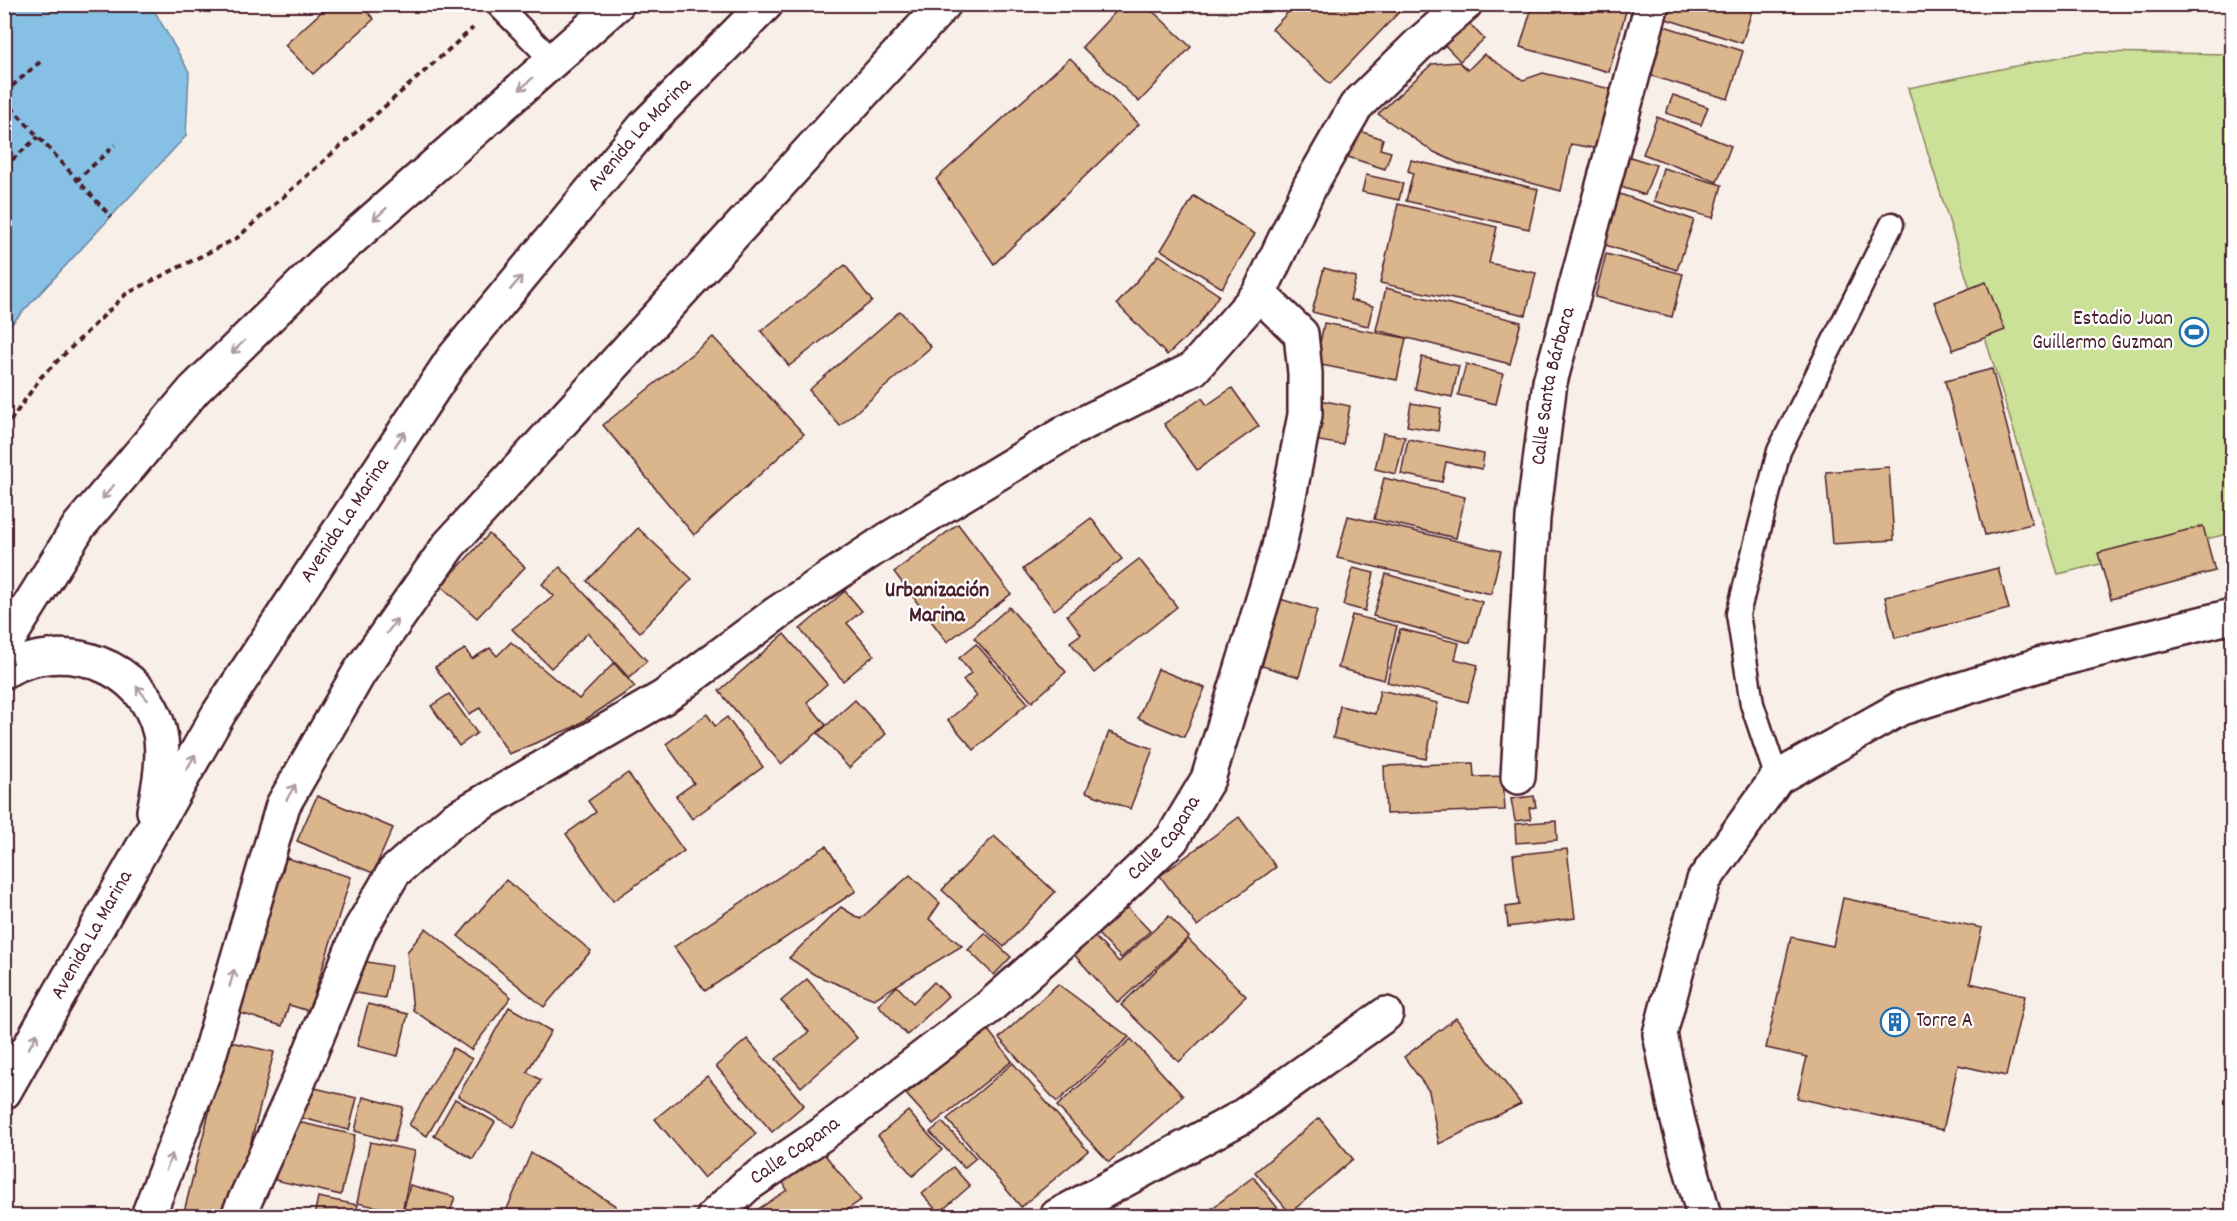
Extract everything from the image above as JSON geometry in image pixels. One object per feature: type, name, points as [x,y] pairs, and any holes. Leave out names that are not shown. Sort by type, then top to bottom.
[{"type":"street","points":[[4,646],[79,526],[194,390],[323,264],[617,4]]},
{"type":"street","name":"Avenida La Marina","points":[[4,1092],[219,712],[452,360],[644,127],[766,4]]},
{"type":"street","points":[[902,47],[924,4]]},
{"type":"street","points":[[148,1216],[206,1066],[283,805],[358,673],[449,545],[902,47],[944,4]]},
{"type":"street","points":[[238,1216],[298,1083],[360,930],[394,872],[453,820],[664,697],[777,613],[887,540],[1068,431],[1193,369],[1260,294],[1310,186],[1356,106],[1419,44],[1465,4]]},
{"type":"street","name":"Calle Santa Bárbara","points":[[1518,777],[1533,518],[1550,382],[1652,4]]},
{"type":"street","name":"Calle Capana","points":[[714,1216],[747,1185],[820,1135],[988,1008],[1098,910],[1172,839],[1208,779],[1279,547],[1305,416],[1305,373],[1301,333],[1260,294]]},
{"type":"street","points":[[1704,1216],[1678,1121],[1660,1034],[1704,880],[1777,778],[1901,708],[2045,663],[2232,616]]},
{"type":"street","points":[[4,671],[28,661],[56,656],[83,659],[105,665],[128,678],[145,694],[161,734],[161,765],[154,809],[141,850]]},
{"type":"street","points":[[1057,1216],[1239,1118],[1386,1014]]},
{"type":"lane","points":[[498,5],[552,60]]},
{"type":"lane","points":[[1777,778],[1752,704],[1738,615],[1779,451],[1892,224]]},
{"type":"path","points":[[4,430],[41,377],[126,294],[237,238],[498,5]]},
{"type":"path","points":[[4,93],[40,62]]},
{"type":"path","points":[[4,99],[111,217]]},
{"type":"path","points":[[4,167],[38,137]]},
{"type":"path","points":[[76,181],[115,146]]},
{"type":"green space","points":[[2084,52],[2232,54],[2232,533],[2058,574],[1908,88]]},
{"type":"water","points":[[5,4],[151,5],[189,72],[186,136],[5,331]]},
{"type":"building","points":[[330,4],[360,4],[374,19],[313,74],[285,45]]},
{"type":"building","points":[[1123,4],[1145,4],[1191,47],[1139,102],[1082,47]]},
{"type":"building","points":[[1296,4],[1397,4],[1402,9],[1330,84],[1272,29]]},
{"type":"building","points":[[1533,4],[1628,4],[1609,72],[1520,47]]},
{"type":"building","points":[[1671,4],[1754,4],[1742,43],[1666,19]]},
{"type":"building","points":[[1464,18],[1484,39],[1460,61],[1440,40]]},
{"type":"building","points":[[1658,24],[1743,51],[1728,99],[1642,73]]},
{"type":"building","points":[[1484,54],[1523,80],[1543,73],[1615,90],[1599,149],[1571,144],[1561,191],[1460,164],[1434,152],[1378,114],[1432,64],[1459,62],[1468,70]]},
{"type":"building","points":[[1070,58],[1139,124],[994,264],[936,179]]},
{"type":"building","points":[[1673,95],[1708,107],[1701,125],[1666,113]]},
{"type":"building","points":[[1657,117],[1731,146],[1717,182],[1643,154]]},
{"type":"building","points":[[1357,130],[1383,139],[1380,149],[1391,152],[1385,169],[1348,157]]},
{"type":"building","points":[[1624,155],[1656,165],[1645,195],[1615,185]]},
{"type":"building","points":[[1411,160],[1538,189],[1529,229],[1406,201],[1413,173],[1408,171]]},
{"type":"building","points":[[1663,168],[1722,185],[1713,218],[1654,201]]},
{"type":"building","points":[[1366,175],[1403,183],[1399,200],[1362,192]]},
{"type":"building","points":[[1620,194],[1694,220],[1677,270],[1603,244]]},
{"type":"building","points":[[1194,196],[1255,234],[1222,288],[1161,250]]},
{"type":"building","points":[[1398,204],[1497,227],[1489,263],[1536,273],[1526,315],[1380,283]]},
{"type":"building","points":[[1606,254],[1683,274],[1672,317],[1595,297]]},
{"type":"building","points":[[1159,255],[1219,295],[1198,326],[1167,355],[1117,304]]},
{"type":"building","points":[[845,265],[872,301],[789,366],[761,331]]},
{"type":"building","points":[[1324,268],[1356,277],[1350,300],[1373,306],[1368,326],[1312,312]]},
{"type":"building","points":[[1986,282],[2005,330],[1953,350],[1934,302]]},
{"type":"building","points":[[1386,288],[1521,322],[1510,364],[1376,330]]},
{"type":"building","points":[[900,311],[931,347],[840,426],[809,390]]},
{"type":"building","points":[[1324,323],[1406,338],[1397,380],[1316,364]]},
{"type":"building","points":[[713,337],[804,434],[694,535],[603,425]]},
{"type":"building","points":[[1422,357],[1459,366],[1452,397],[1415,389]]},
{"type":"building","points":[[1466,364],[1503,374],[1496,404],[1458,395]]},
{"type":"building","points":[[1992,369],[2032,524],[1985,535],[1945,381]]},
{"type":"building","points":[[1232,388],[1259,426],[1197,470],[1164,424],[1202,398],[1207,405]]},
{"type":"building","points":[[1320,400],[1350,406],[1343,445],[1313,440]]},
{"type":"building","points":[[1411,403],[1441,408],[1438,431],[1407,426]]},
{"type":"building","points":[[1383,433],[1405,437],[1396,474],[1375,469]]},
{"type":"building","points":[[1408,439],[1484,454],[1482,469],[1446,462],[1442,482],[1401,474]]},
{"type":"building","points":[[1889,467],[1894,540],[1832,544],[1826,472]]},
{"type":"building","points":[[1384,478],[1465,497],[1456,538],[1374,519]]},
{"type":"building","points":[[1348,516],[1501,551],[1491,594],[1337,558]]},
{"type":"building","points":[[1091,518],[1122,559],[1054,610],[1023,569]]},
{"type":"building","points":[[958,524],[1011,594],[947,642],[894,572]]},
{"type":"building","points":[[2203,526],[2215,571],[2111,599],[2098,553]]},
{"type":"building","points":[[638,528],[692,579],[640,632],[587,581]]},
{"type":"building","points":[[489,534],[525,567],[477,618],[441,586]]},
{"type":"building","points":[[1139,559],[1177,607],[1094,673],[1070,642],[1081,634],[1067,615]]},
{"type":"building","points":[[560,567],[647,661],[629,678],[588,633],[551,668],[512,629],[554,596],[542,584]]},
{"type":"building","points":[[1353,568],[1374,573],[1365,611],[1343,605]]},
{"type":"building","points":[[1998,568],[2009,609],[1895,638],[1885,597]]},
{"type":"building","points":[[1386,574],[1482,602],[1470,643],[1373,616]]},
{"type":"building","points":[[845,591],[862,611],[847,623],[874,655],[843,681],[800,629]]},
{"type":"building","points":[[1280,599],[1317,610],[1299,677],[1262,666]]},
{"type":"building","points":[[1009,607],[1066,672],[1032,702],[974,638]]},
{"type":"building","points":[[1352,615],[1397,626],[1384,680],[1338,668]]},
{"type":"building","points":[[1400,629],[1459,643],[1455,659],[1478,665],[1468,702],[1387,682]]},
{"type":"building","points":[[784,634],[827,684],[807,702],[826,725],[781,764],[719,691]]},
{"type":"building","points":[[511,642],[579,699],[614,663],[635,687],[574,727],[509,754],[480,708],[469,714],[435,667],[465,649],[472,659],[490,648],[497,656]]},
{"type":"building","points":[[976,644],[1028,703],[974,750],[948,720],[977,696],[963,680],[971,673],[959,658]]},
{"type":"building","points":[[1158,669],[1205,688],[1184,737],[1138,718]]},
{"type":"building","points":[[1380,690],[1438,703],[1426,759],[1333,738],[1340,706],[1375,714]]},
{"type":"building","points":[[449,694],[477,733],[459,746],[431,706]]},
{"type":"building","points":[[855,700],[886,734],[849,768],[818,733]]},
{"type":"building","points":[[707,714],[715,726],[727,717],[763,767],[692,819],[676,796],[694,783],[666,744]]},
{"type":"building","points":[[1109,732],[1153,749],[1130,809],[1086,792]]},
{"type":"building","points":[[1473,763],[1474,777],[1503,776],[1505,810],[1386,814],[1384,766]]},
{"type":"building","points":[[628,773],[684,851],[613,901],[566,834],[596,812],[588,801]]},
{"type":"building","points":[[317,796],[393,828],[373,873],[297,841]]},
{"type":"building","points":[[1534,796],[1536,807],[1529,808],[1531,819],[1515,821],[1511,799]]},
{"type":"building","points":[[1239,817],[1276,867],[1197,926],[1160,876]]},
{"type":"building","points":[[1556,821],[1557,840],[1516,843],[1515,824]]},
{"type":"building","points":[[994,836],[1055,892],[1004,947],[942,890]]},
{"type":"building","points":[[826,846],[856,891],[705,991],[674,947]]},
{"type":"building","points":[[1567,849],[1575,918],[1508,927],[1506,907],[1519,905],[1513,855]]},
{"type":"building","points":[[286,858],[351,877],[309,1011],[289,1005],[282,1026],[237,1012]]},
{"type":"building","points":[[910,875],[940,903],[929,919],[962,946],[874,999],[815,975],[789,958],[841,907],[860,919]]},
{"type":"building","points":[[506,880],[591,951],[544,1007],[458,936]]},
{"type":"building","name":"Torre A","points":[[1843,898],[1982,928],[1970,983],[2025,996],[2006,1076],[1958,1065],[1943,1130],[1797,1098],[1807,1057],[1766,1048],[1791,937],[1833,946]]},
{"type":"building","points":[[1126,906],[1150,931],[1121,958],[1097,933]]},
{"type":"building","points":[[1169,916],[1189,937],[1118,1003],[1069,949],[1089,931],[1119,962]]},
{"type":"building","points":[[426,928],[511,997],[471,1050],[413,1010],[407,952]]},
{"type":"building","points":[[985,933],[1011,957],[994,975],[968,950]]},
{"type":"building","points":[[1188,939],[1246,996],[1179,1062],[1121,1005]]},
{"type":"building","points":[[356,960],[391,966],[385,998],[350,992]]},
{"type":"building","points":[[807,979],[857,1038],[801,1087],[776,1059],[809,1032],[781,1001]]},
{"type":"building","points":[[934,982],[948,996],[907,1035],[878,1005],[897,986],[913,1003]]},
{"type":"building","points":[[1058,984],[1129,1037],[1057,1102],[999,1038]]},
{"type":"building","points":[[368,1004],[408,1014],[398,1056],[357,1046]]},
{"type":"building","points":[[509,1007],[551,1031],[527,1072],[541,1080],[514,1127],[458,1096]]},
{"type":"building","points":[[1456,1018],[1521,1104],[1439,1144],[1429,1091],[1404,1057]]},
{"type":"building","points":[[988,1030],[1012,1061],[933,1124],[906,1094]]},
{"type":"building","points":[[747,1039],[804,1105],[772,1132],[716,1066]]},
{"type":"building","points":[[1131,1039],[1183,1096],[1109,1162],[1057,1106]]},
{"type":"building","points":[[227,1041],[274,1052],[232,1216],[203,1216],[184,1212]]},
{"type":"building","points":[[453,1048],[472,1059],[427,1136],[409,1125]]},
{"type":"building","points":[[1013,1063],[1088,1151],[1021,1207],[947,1119]]},
{"type":"building","points":[[707,1076],[756,1134],[704,1178],[655,1119]]},
{"type":"building","points":[[302,1085],[357,1098],[349,1130],[294,1116]]},
{"type":"building","points":[[363,1097],[403,1107],[394,1142],[355,1131]]},
{"type":"building","points":[[455,1099],[495,1122],[473,1159],[434,1136]]},
{"type":"building","points":[[908,1111],[942,1150],[913,1176],[878,1136]]},
{"type":"building","points":[[1319,1118],[1353,1159],[1290,1213],[1255,1172]]},
{"type":"building","points":[[289,1120],[355,1135],[341,1195],[275,1180]]},
{"type":"building","points":[[942,1122],[976,1158],[964,1168],[930,1132]]},
{"type":"building","points":[[370,1142],[415,1151],[402,1212],[357,1203]]},
{"type":"building","points":[[822,1151],[861,1200],[838,1216],[748,1216],[787,1190],[782,1180]]},
{"type":"building","points":[[531,1153],[616,1206],[609,1216],[504,1216]]},
{"type":"building","points":[[953,1167],[970,1186],[939,1213],[922,1194]]},
{"type":"building","points":[[1253,1177],[1284,1216],[1211,1216],[1207,1212]]},
{"type":"building","points":[[410,1185],[455,1197],[449,1216],[402,1216]]},
{"type":"building","points":[[318,1197],[358,1205],[355,1216],[314,1216]]},
{"type":"place","name":"Estadio Juan Guillermo Guzman","points":[[2194,332]]},
{"type":"place","name":"Torre A","points":[[1895,1022]]},
{"type":"district","name":"Urbanización Marina","points":[[937,604]]}]
